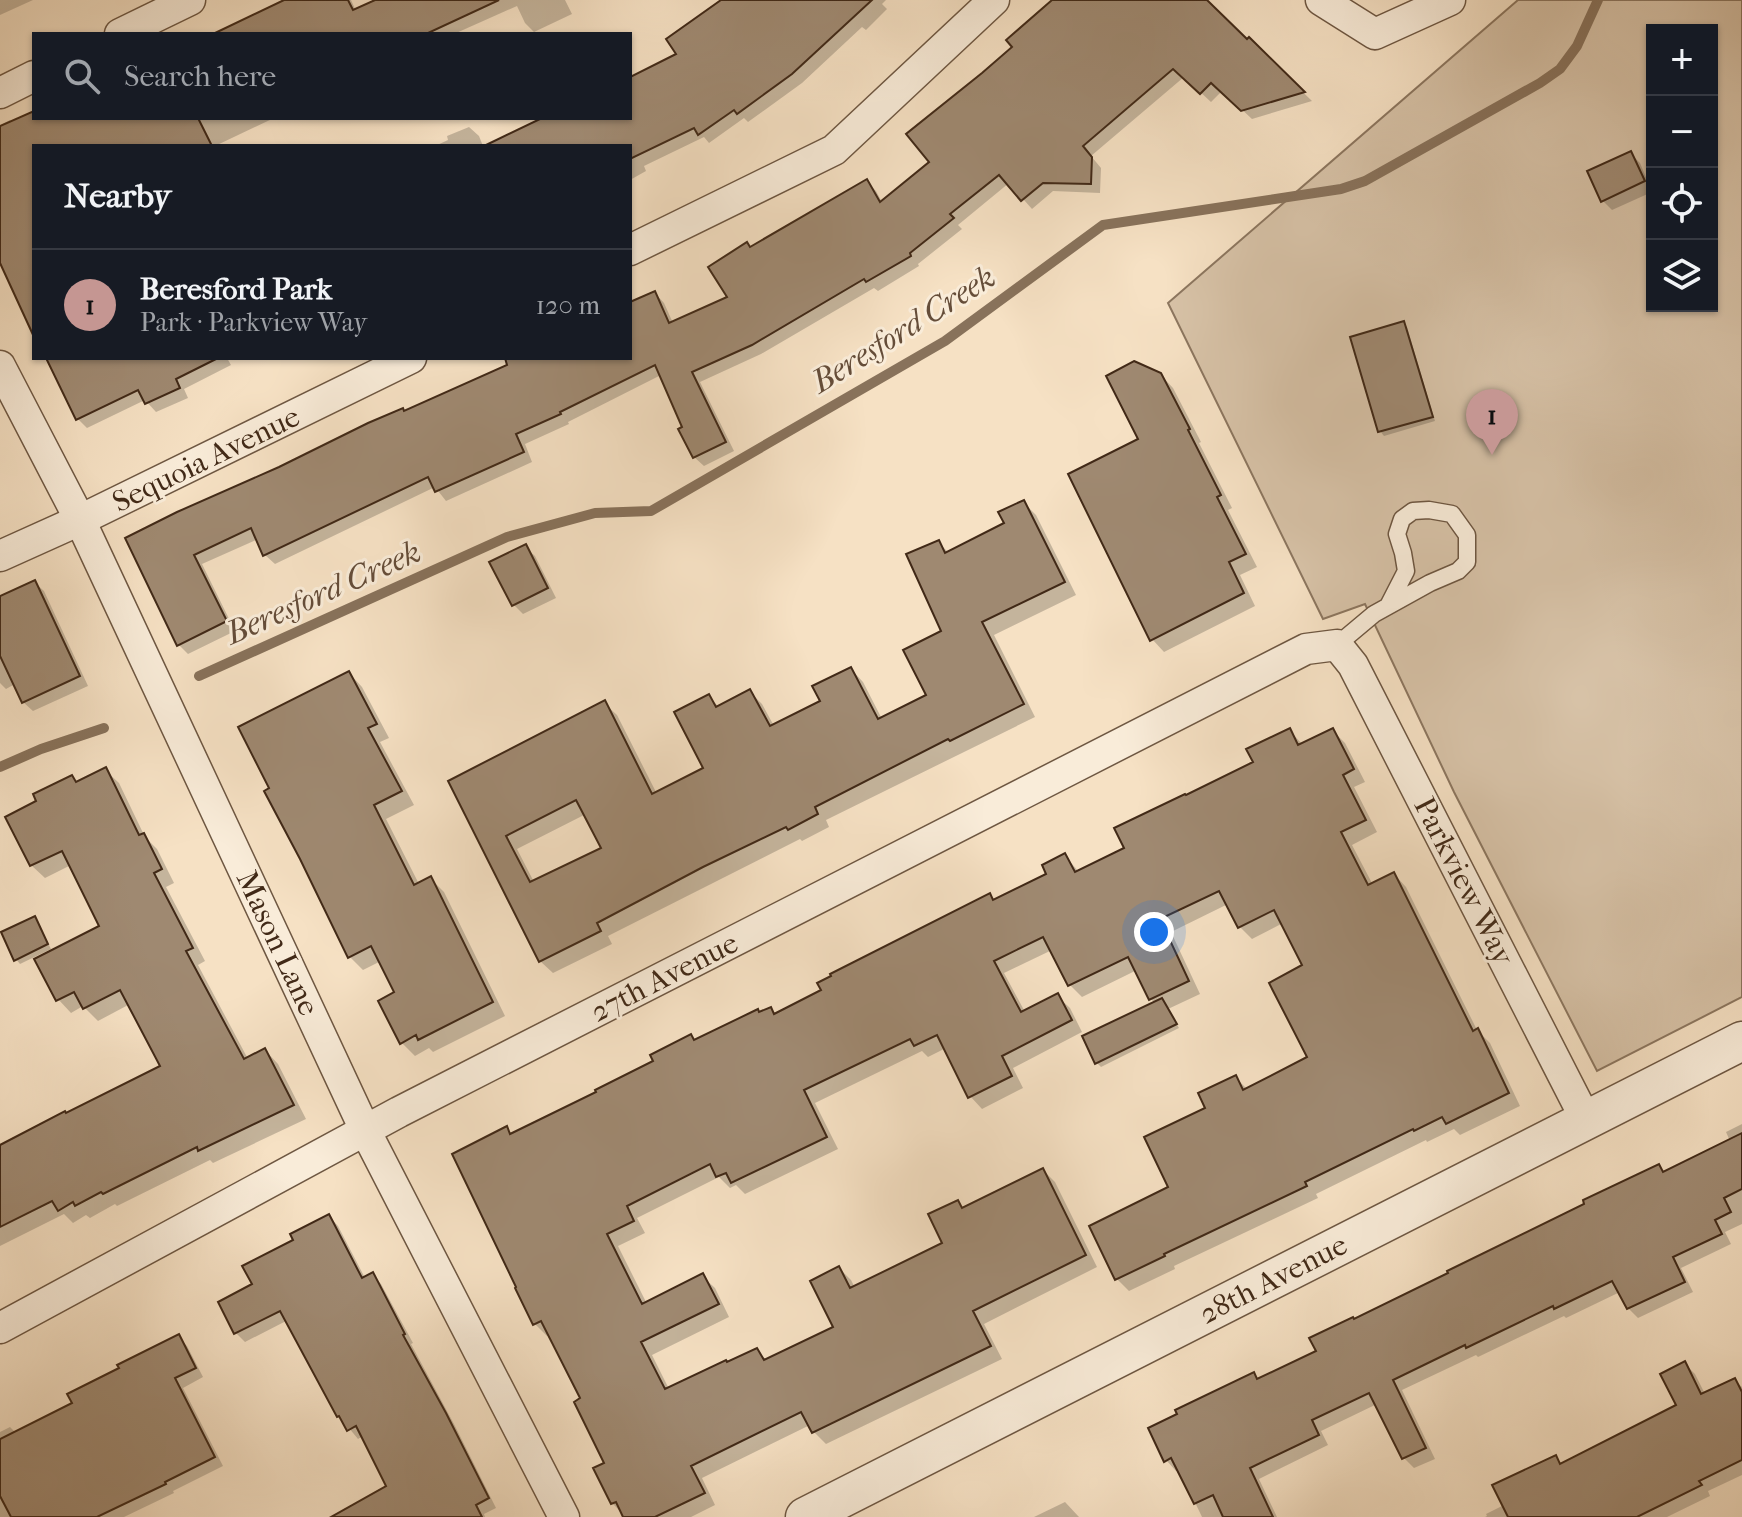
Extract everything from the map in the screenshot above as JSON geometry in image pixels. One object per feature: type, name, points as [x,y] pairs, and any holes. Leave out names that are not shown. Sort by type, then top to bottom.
[{"type":"street","points":[[124,32],[190,0]]},
{"type":"street","points":[[632,249],[834,150],[994,0]]},
{"type":"street","points":[[1321,0],[1375,34],[1450,0]]},
{"type":"street","points":[[0,93],[32,77]]},
{"type":"street","name":"Sequoia Avenue","points":[[0,556],[407,360]]},
{"type":"street","name":"Mason Lane","points":[[0,366],[80,520],[365,1130],[564,1517]]},
{"type":"street","name":"27th Avenue","points":[[0,1328],[365,1130],[1306,649],[1337,645]]},
{"type":"street","name":"Parkview Way","points":[[1337,645],[1353,665],[1586,1120]]},
{"type":"street","name":"28th Avenue","points":[[805,1517],[1742,1041]]},
{"type":"lane","points":[[1337,645],[1374,614],[1458,571],[1467,562],[1467,535],[1452,514],[1413,511],[1402,519],[1397,534],[1406,571],[1388,606]]},
{"type":"shaded area","points":[[1518,0],[1742,0],[1742,997],[1597,1071],[1454,792],[1365,604],[1323,619],[1168,303]]},
{"type":"building","points":[[284,0],[348,0],[353,10],[375,0],[499,0],[430,32],[217,32]]},
{"type":"building","points":[[721,0],[872,0],[792,74],[737,114],[734,110],[698,135],[694,128],[632,158],[632,144],[488,144],[538,120],[632,120],[632,76],[676,54],[666,39]]},
{"type":"building","points":[[1052,0],[1207,0],[1305,92],[1241,111],[1211,83],[1200,94],[1173,69],[1083,146],[1092,157],[1091,184],[1043,183],[1021,201],[999,175],[950,214],[954,218],[910,253],[911,256],[866,282],[864,279],[752,345],[692,372],[726,442],[693,458],[678,429],[682,427],[655,365],[516,434],[524,452],[435,492],[428,477],[263,556],[251,528],[194,555],[227,621],[177,646],[125,538],[368,423],[403,408],[404,411],[507,365],[506,360],[632,360],[632,301],[655,291],[669,323],[727,297],[708,267],[747,242],[750,247],[867,179],[880,202],[929,162],[906,134],[1012,47],[1006,40]]},
{"type":"building","points":[[32,112],[32,120],[199,120],[211,144],[32,144],[32,333],[0,263],[0,126]]},
{"type":"building","points":[[1631,151],[1645,181],[1601,202],[1587,171]]},
{"type":"building","points":[[1404,321],[1433,417],[1378,432],[1350,337]]},
{"type":"building","points":[[47,360],[214,360],[176,379],[180,388],[145,404],[138,390],[76,420]]},
{"type":"building","points":[[1134,361],[1161,373],[1221,495],[1217,497],[1246,554],[1229,562],[1244,593],[1150,641],[1068,474],[1138,439],[1106,376]]},
{"type":"building","points":[[1024,500],[1065,582],[982,622],[1024,704],[815,807],[818,814],[703,867],[597,923],[601,931],[539,962],[448,781],[605,700],[652,794],[703,768],[674,712],[709,694],[716,707],[750,689],[770,726],[820,701],[812,686],[851,667],[878,719],[926,695],[903,650],[941,631],[906,554],[939,540],[945,553],[1004,523],[998,512]],"holes":[[[576,800],[601,848],[530,882],[506,836]]]},
{"type":"building","points":[[526,544],[548,588],[512,606],[489,562]]},
{"type":"building","points":[[35,580],[80,676],[22,703],[0,656],[0,596]]},
{"type":"building","points":[[349,671],[377,724],[368,728],[402,791],[374,805],[414,885],[431,876],[493,1002],[418,1040],[416,1035],[400,1044],[378,1001],[394,992],[371,946],[348,958],[264,791],[269,788],[238,727]]},
{"type":"building","points":[[1290,728],[1298,745],[1333,728],[1354,769],[1343,775],[1366,820],[1341,832],[1368,885],[1394,872],[1473,1031],[1478,1028],[1509,1093],[1446,1124],[1442,1117],[1413,1129],[1305,1182],[1307,1186],[1115,1280],[1089,1226],[1168,1187],[1144,1137],[1205,1108],[1198,1093],[1236,1075],[1243,1090],[1307,1057],[1269,983],[1302,965],[1274,910],[1238,928],[1219,891],[1160,919],[1189,981],[1149,1000],[1128,957],[1068,986],[1043,937],[994,961],[1021,1012],[1058,993],[1072,1020],[1002,1056],[1012,1076],[968,1098],[937,1035],[914,1046],[910,1039],[804,1090],[827,1137],[731,1183],[726,1173],[716,1177],[710,1164],[627,1206],[634,1221],[607,1234],[642,1304],[703,1273],[719,1304],[641,1342],[665,1389],[757,1348],[764,1360],[833,1327],[810,1281],[839,1266],[850,1288],[942,1243],[928,1214],[958,1200],[962,1208],[1043,1168],[1086,1255],[973,1311],[991,1346],[812,1433],[801,1412],[691,1466],[705,1493],[655,1517],[623,1517],[616,1502],[611,1504],[593,1468],[604,1463],[574,1402],[580,1398],[541,1321],[533,1325],[452,1154],[507,1126],[510,1134],[596,1092],[653,1061],[650,1055],[691,1034],[694,1040],[758,1009],[759,1012],[771,1007],[774,1014],[821,990],[817,983],[830,974],[990,893],[993,900],[1046,874],[1042,865],[1065,853],[1075,872],[1124,848],[1114,828],[1253,762],[1246,749]]},
{"type":"building","points":[[106,767],[139,835],[144,833],[162,869],[154,873],[193,948],[186,951],[244,1059],[265,1048],[294,1105],[198,1151],[197,1147],[75,1206],[73,1202],[58,1211],[52,1201],[0,1227],[0,1145],[160,1066],[120,990],[83,1009],[74,992],[56,1001],[34,959],[99,926],[62,851],[30,866],[5,817],[36,801],[33,794],[72,775],[76,782]]},
{"type":"building","points":[[35,916],[48,944],[14,961],[1,932]]},
{"type":"building","points":[[1162,998],[1177,1024],[1095,1064],[1082,1036]]},
{"type":"building","points":[[1742,1133],[1742,1189],[1724,1198],[1731,1212],[1715,1220],[1722,1234],[1673,1257],[1685,1282],[1627,1309],[1612,1281],[1393,1380],[1426,1448],[1402,1459],[1369,1393],[1312,1420],[1319,1435],[1250,1468],[1273,1517],[1223,1517],[1213,1495],[1194,1504],[1171,1458],[1164,1462],[1148,1428],[1177,1414],[1175,1410],[1254,1372],[1257,1379],[1316,1351],[1309,1338],[1448,1273],[1584,1204],[1583,1200],[1659,1164],[1663,1172]]},
{"type":"building","points":[[329,1214],[362,1278],[373,1272],[489,1498],[476,1505],[482,1517],[331,1517],[386,1486],[356,1426],[347,1431],[337,1417],[280,1311],[234,1334],[218,1302],[252,1284],[242,1266],[293,1240],[290,1234]]},
{"type":"building","points":[[179,1334],[196,1368],[175,1378],[215,1457],[97,1517],[11,1517],[0,1496],[0,1439],[72,1403],[67,1394]]},
{"type":"building","points":[[1685,1361],[1701,1394],[1735,1378],[1742,1392],[1742,1460],[1699,1481],[1702,1485],[1637,1517],[1508,1517],[1492,1485],[1556,1455],[1560,1464],[1676,1405],[1660,1374]]},
{"type":"waterway","name":"Beresford Creek","points":[[199,676],[507,537],[595,513],[651,511],[945,341],[1103,225],[1341,189],[1365,181],[1560,69],[1577,46],[1598,0]]},
{"type":"waterway","name":"Beresford Creek","points":[[0,767],[41,749],[104,728]]},
{"type":"place","name":"Beresford Park","points":[[1492,455]]}]
